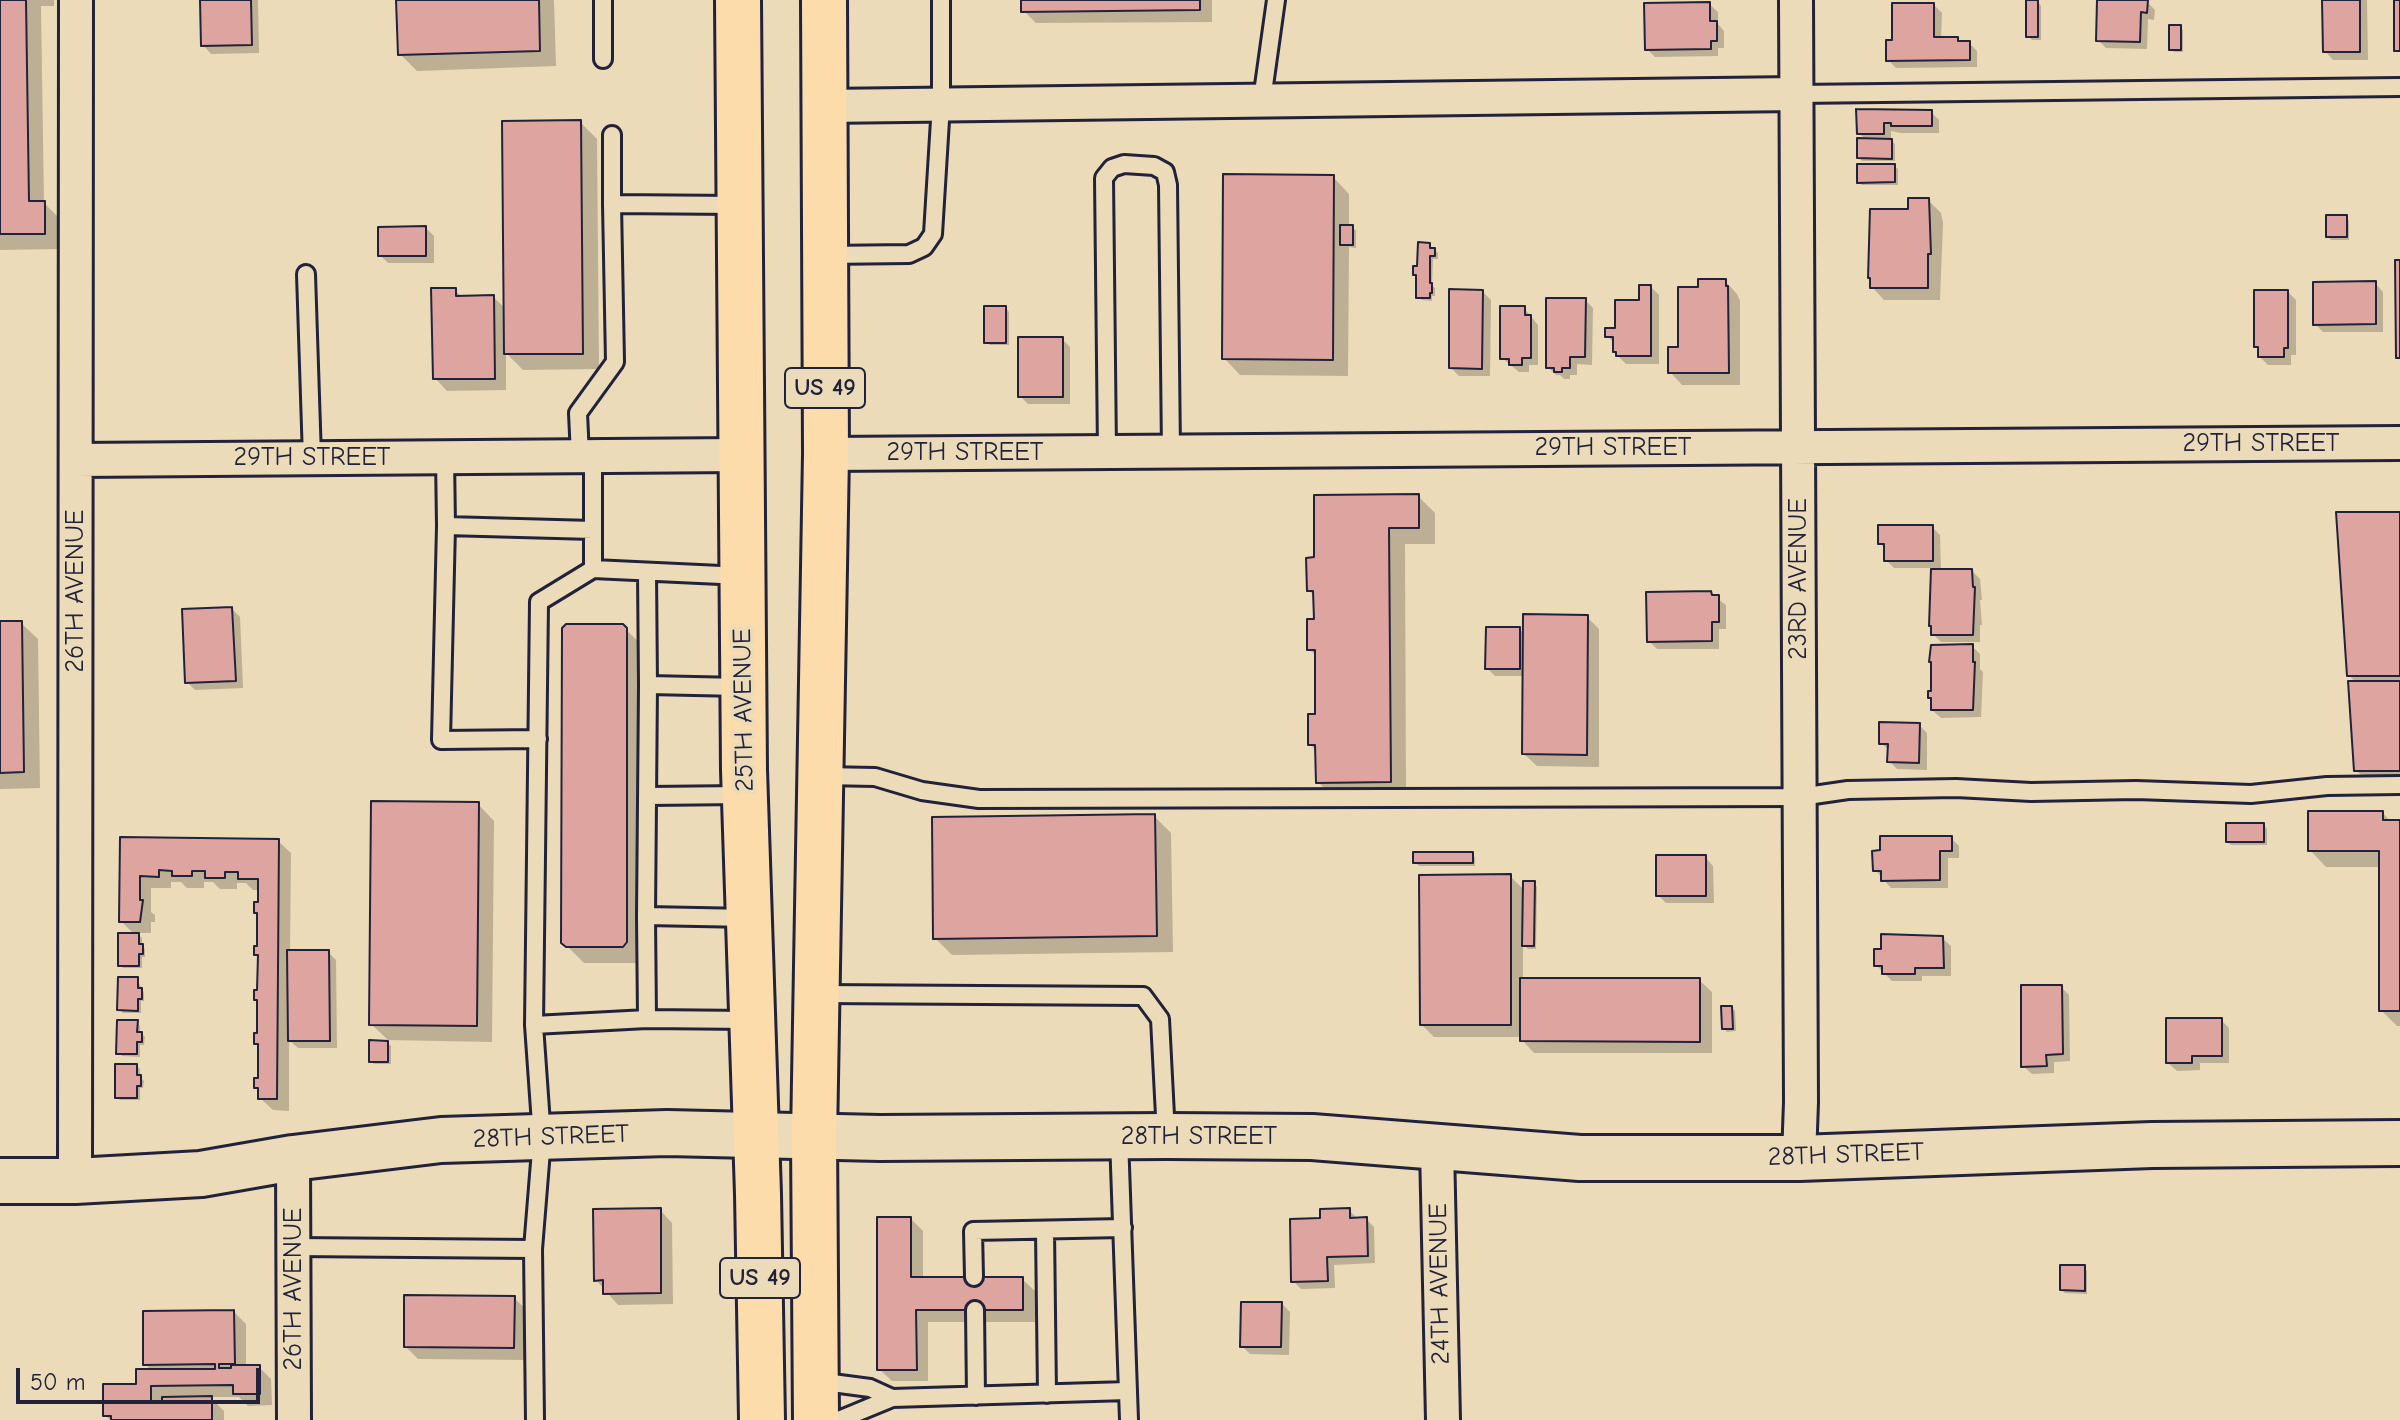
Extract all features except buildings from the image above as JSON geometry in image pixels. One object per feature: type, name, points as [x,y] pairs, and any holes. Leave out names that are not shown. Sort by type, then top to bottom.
[{"type":"main road","name":"25TH AVENUE","points":[[738,0],[743,687],[762,1420]]},
{"type":"main road","name":"US 49","points":[[815,1400],[814,1137],[826,454],[824,0]]},
{"type":"main road","name":"28TH STREET","points":[[0,1181],[75,1181],[201,1174],[293,1158],[441,1140],[667,1133],[893,1138],[1312,1137],[1580,1158],[1799,1158],[2152,1145],[2400,1143]]},
{"type":"street","name":"26TH AVENUE","points":[[75,1181],[76,0]]},
{"type":"street","name":"23RD AVENUE","points":[[1796,0],[1799,1158]]},
{"type":"street","points":[[825,106],[1796,94]]},
{"type":"street","name":"29TH STREET","points":[[826,454],[2400,443]]},
{"type":"street","name":"29TH STREET","points":[[76,460],[740,455]]},
{"type":"street","name":"24TH AVENUE","points":[[1437,1148],[1443,1420]]},
{"type":"street","name":"26TH AVENUE","points":[[293,1158],[294,1420]]},
{"type":"lane","points":[[603,0],[603,59]]},
{"type":"lane","points":[[825,255],[909,254],[924,247],[933,234],[941,104],[941,0]]},
{"type":"lane","points":[[1262,100],[1276,0]]},
{"type":"lane","points":[[1796,94],[2400,87]]},
{"type":"lane","points":[[593,569],[587,456],[578,413],[615,362],[612,135]]},
{"type":"lane","points":[[1107,452],[1104,178],[1112,168],[1124,164],[1154,166],[1165,172],[1168,185],[1171,451]]},
{"type":"lane","points":[[612,204],[739,205]]},
{"type":"lane","points":[[306,274],[312,458]]},
{"type":"lane","points":[[445,457],[441,740],[538,739]]},
{"type":"lane","points":[[446,526],[593,530]]},
{"type":"lane","points":[[535,1420],[533,1249],[542,1138],[534,1025],[539,602],[593,569],[742,576]]},
{"type":"lane","points":[[647,572],[647,1019]]},
{"type":"lane","points":[[648,685],[743,687]]},
{"type":"lane","points":[[821,776],[875,777],[922,791],[979,799],[1800,797],[1848,790],[1956,788],[2031,792],[2136,790],[2251,794],[2327,786],[2400,785]]},
{"type":"lane","points":[[648,796],[745,795]]},
{"type":"lane","points":[[646,916],[749,918]]},
{"type":"lane","points":[[817,994],[1143,996],[1160,1019],[1166,1136]]},
{"type":"lane","points":[[534,1025],[647,1019],[753,1020]]},
{"type":"lane","points":[[1119,1137],[1129,1420]]},
{"type":"lane","points":[[974,1277],[973,1231],[1123,1228]]},
{"type":"lane","points":[[1045,1230],[1047,1394]]},
{"type":"lane","points":[[294,1247],[533,1249]]},
{"type":"lane","points":[[975,1310],[976,1396]]},
{"type":"lane","points":[[815,1400],[870,1388],[892,1398]]},
{"type":"lane","points":[[839,1420],[892,1398],[1128,1391]]}]
